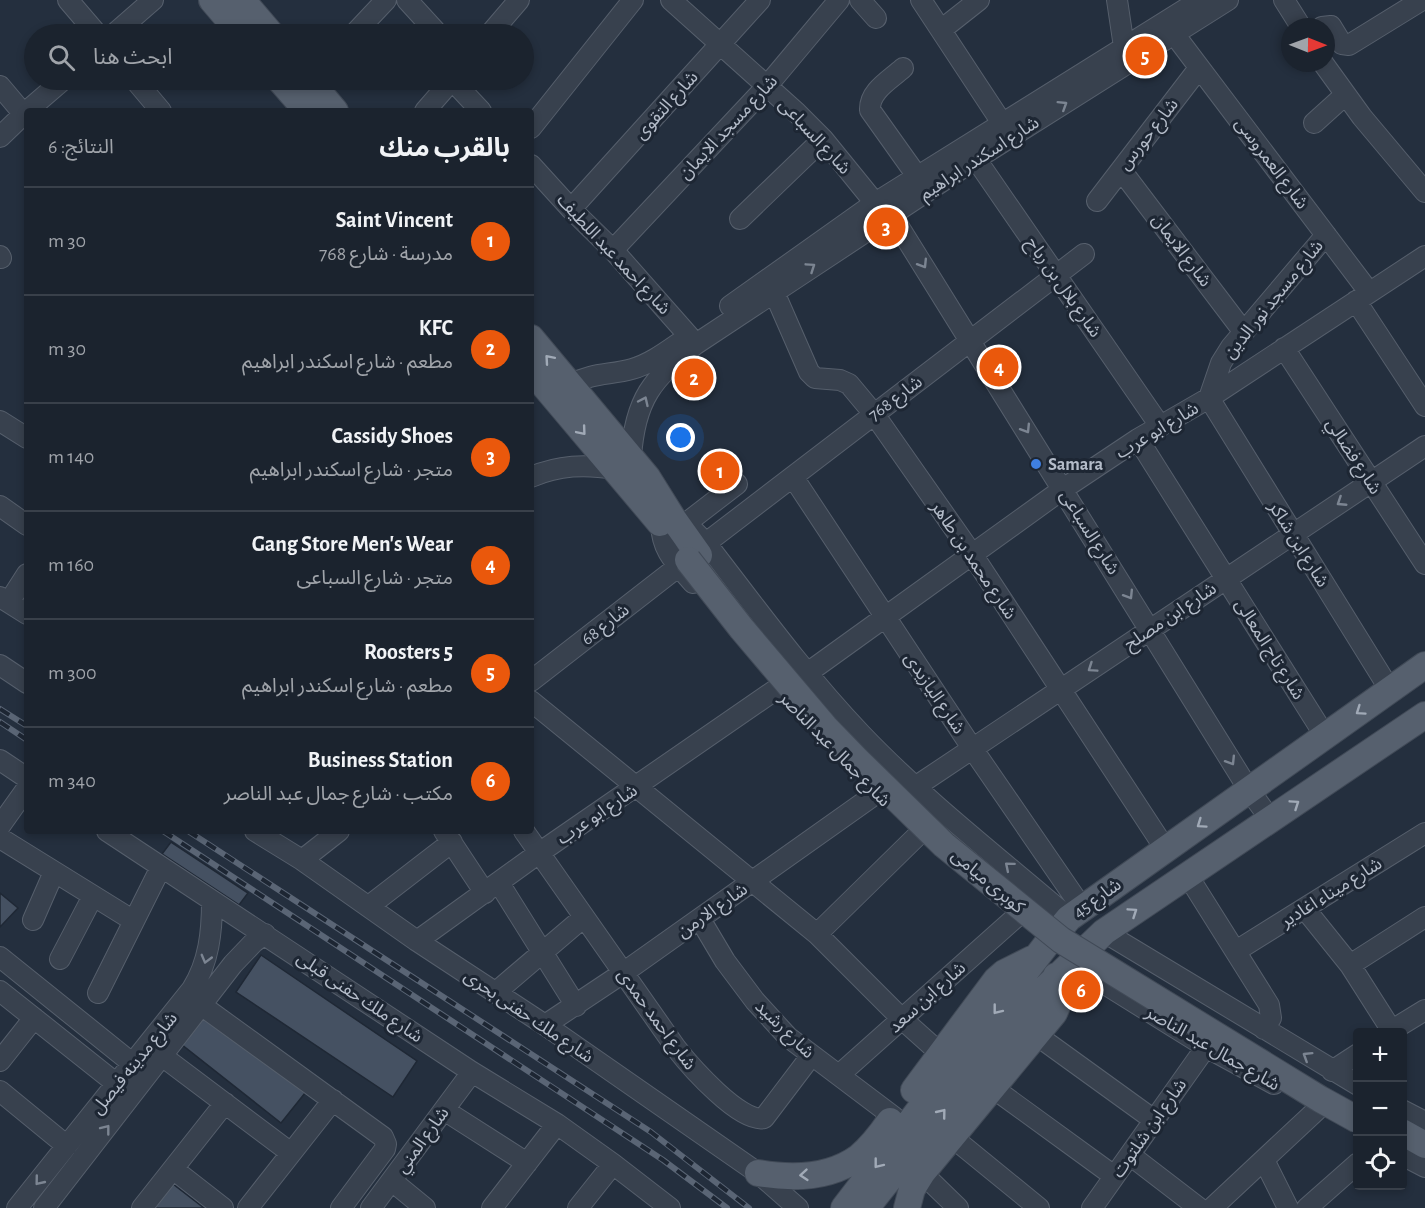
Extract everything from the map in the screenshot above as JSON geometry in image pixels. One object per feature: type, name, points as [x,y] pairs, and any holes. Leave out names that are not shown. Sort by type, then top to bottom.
[{"type":"main road","points":[[212,0],[233,24]]},
{"type":"main road","points":[[242,0],[262,24]]},
{"type":"main road","points":[[305,94],[330,108]]},
{"type":"main road","name":"شارع جمال عبد الناصر","points":[[534,341],[572,384],[623,463]]},
{"type":"main road","name":"شارع جمال عبد الناصر","points":[[534,373],[623,463],[647,477],[693,556]]},
{"type":"main road","name":"كوبرى ميامى","points":[[693,556],[832,721],[950,837],[1069,931],[1353,1102]]},
{"type":"main road","name":"كوبرى ميامى","points":[[693,556],[741,629],[825,727],[944,845],[1061,940],[1353,1117]]},
{"type":"main road","name":"شارع 45","points":[[844,1208],[1042,950],[1075,913],[1425,665]]},
{"type":"main road","name":"شارع 45","points":[[866,1208],[1028,1005],[1104,932],[1425,716]]},
{"type":"main road","points":[[758,1173],[799,1176],[824,1173],[841,1167],[859,1156],[875,1141],[894,1117],[996,980],[1042,950]]},
{"type":"main road","points":[[906,1208],[912,1189],[922,1173],[1054,1013],[1060,1000],[1064,969]]},
{"type":"main road","points":[[1407,1134],[1425,1145]]},
{"type":"main road","points":[[1407,1148],[1425,1157]]},
{"type":"street","points":[[68,0],[88,24]]},
{"type":"street","points":[[125,24],[153,0]]},
{"type":"street","points":[[363,24],[386,0]]},
{"type":"street","points":[[407,0],[429,24]]},
{"type":"street","points":[[499,24],[519,0]]},
{"type":"street","points":[[534,124],[633,0]]},
{"type":"street","name":"شارع السباعى","points":[[671,0],[797,113],[823,139],[874,203]]},
{"type":"street","name":"شارع التقوى","points":[[572,209],[760,0]]},
{"type":"street","name":"شارع مسجد الايمان","points":[[614,250],[767,86],[839,0]]},
{"type":"street","points":[[860,0],[876,18]]},
{"type":"street","points":[[921,0],[1002,123]]},
{"type":"street","points":[[941,30],[979,0]]},
{"type":"street","points":[[1117,0],[1124,47]]},
{"type":"street","name":"شارع اسكندر ابراهيم","points":[[623,463],[648,392],[660,374],[692,340],[874,203],[917,176],[972,153],[1002,123],[1200,0]]},
{"type":"street","name":"شارع اسكندر ابراهيم","points":[[572,384],[588,376],[619,372],[644,365],[774,292],[891,214],[972,153],[1228,0]]},
{"type":"street","points":[[1284,0],[1295,18]]},
{"type":"street","points":[[1295,0],[1306,18]]},
{"type":"street","points":[[1335,33],[1342,44],[1348,45],[1422,0]]},
{"type":"street","name":"شارع العمروسى","points":[[1174,34],[1326,235],[1425,406]]},
{"type":"street","name":"شارع حورس","points":[[1098,201],[1199,68]]},
{"type":"street","points":[[903,69],[876,93],[870,101],[870,110],[917,176]]},
{"type":"street","points":[[1329,72],[1345,95],[1424,188]]},
{"type":"street","points":[[0,86],[24,112]]},
{"type":"street","points":[[33,108],[52,90]]},
{"type":"street","points":[[143,90],[158,108]]},
{"type":"street","points":[[428,108],[443,90]]},
{"type":"street","points":[[461,90],[478,108]]},
{"type":"street","points":[[1314,123],[1345,95]]},
{"type":"street","points":[[0,137],[24,116]]},
{"type":"street","points":[[740,219],[823,139]]},
{"type":"street","name":"شارع بلال بن رباح","points":[[972,153],[1160,426]]},
{"type":"street","name":"شارع احمد عبد اللطيف","points":[[534,168],[614,250],[692,340]]},
{"type":"street","name":"شارع الايمان","points":[[1121,170],[1243,331]]},
{"type":"street","name":"شارع السباعى","points":[[891,214],[1249,790],[1271,820]]},
{"type":"street","name":"شارع مسجد نور الدين","points":[[1209,398],[1221,363],[1243,331],[1326,235]]},
{"type":"street","name":"شارع 768","points":[[693,556],[1084,254]]},
{"type":"street","name":"شارع ابو عرب","points":[[806,674],[1063,489],[1138,439],[1209,398],[1425,256]]},
{"type":"street","name":"شارع محمد بن طاهر","points":[[774,292],[809,372],[814,378],[849,384],[874,414],[972,554],[1166,850]]},
{"type":"street","name":"شارع فضالي","points":[[1284,348],[1425,564]]},
{"type":"street","name":"شارع ابن شاكر","points":[[1209,398],[1390,690]]},
{"type":"street","points":[[0,421],[24,436]]},
{"type":"street","name":"شارع تاج المعالى","points":[[1138,439],[1325,736]]},
{"type":"street","name":"شارع ابن مصلح","points":[[915,787],[1425,446]]},
{"type":"street","points":[[534,476],[569,465],[623,463]]},
{"type":"street","name":"شارع اليازيدى","points":[[793,477],[972,748],[1075,913]]},
{"type":"street","points":[[673,522],[737,484]]},
{"type":"street","points":[[0,506],[24,523]]},
{"type":"street","name":"شارع 68","points":[[534,673],[693,556]]},
{"type":"street","name":"شارع جمال عبد الناصر","points":[[693,556],[861,735],[915,787],[1075,913]]},
{"type":"street","name":"شارع جمال عبد الناصر","points":[[693,556],[778,688],[918,835],[1015,918],[1042,950]]},
{"type":"street","points":[[24,577],[4,600],[24,612]]},
{"type":"street","points":[[534,672],[565,640]]},
{"type":"street","points":[[0,664],[24,681]]},
{"type":"street","name":"شارع ابو عرب","points":[[417,941],[778,688]]},
{"type":"street","points":[[534,702],[817,934],[902,1019],[940,1053]]},
{"type":"street","points":[[0,760],[24,776]]},
{"type":"street","points":[[0,826],[24,792]]},
{"type":"street","name":"شارع الارمن","points":[[545,1025],[623,973],[877,793]]},
{"type":"street","name":"شارع ميناء اغادير","points":[[1236,951],[1425,833]]},
{"type":"street","name":"شارع ملك حفنى قبلى","points":[[111,834],[472,1072],[557,1124],[670,1208]]},
{"type":"street","name":"شارع ملك حفنى بحرى","points":[[260,834],[302,860],[417,941],[545,1025],[758,1173],[798,1208]]},
{"type":"street","points":[[302,860],[335,834]]},
{"type":"street","name":"شارع احمد حمدى","points":[[526,834],[696,1074],[723,1097],[752,1118],[759,1120],[768,1115],[811,1056]]},
{"type":"street","points":[[817,934],[918,835]]},
{"type":"street","points":[[369,906],[448,837],[542,952],[576,1005]]},
{"type":"street","points":[[0,838],[134,921]]},
{"type":"street","points":[[98,993],[160,867]]},
{"type":"street","points":[[33,920],[54,872]]},
{"type":"street","points":[[1188,876],[1269,1005],[1270,1018],[1264,1029]]},
{"type":"street","points":[[60,959],[93,896]]},
{"type":"street","name":"شارع مدينه فيصل","points":[[44,1208],[140,1070],[200,976],[213,924],[212,901]]},
{"type":"street","points":[[1305,909],[1350,965],[1389,1028]]},
{"type":"street","points":[[496,992],[584,916]]},
{"type":"street","points":[[1350,965],[1425,916]]},
{"type":"street","name":"شارع ابن سعد","points":[[839,1075],[1015,918]]},
{"type":"street","name":"شارع رشيد","points":[[700,919],[725,961],[788,1037],[894,1117]]},
{"type":"street","points":[[1104,932],[1353,1082]]},
{"type":"street","name":"شارع مدينه فيصل","points":[[140,1070],[162,1056],[243,952],[266,934]]},
{"type":"street","points":[[4,953],[140,1070]]},
{"type":"street","name":"شارع جمال عبد الناصر","points":[[1064,969],[1353,1127]]},
{"type":"street","points":[[0,991],[124,1090]]},
{"type":"street","points":[[201,1005],[383,1137],[386,1144],[385,1149],[340,1208]]},
{"type":"street","points":[[1397,1028],[1425,1010]]},
{"type":"street","points":[[0,1060],[34,1018]]},
{"type":"street","points":[[1035,1034],[1154,1120]]},
{"type":"street","name":"شارع ابن شلتوت","points":[[1092,1208],[1206,1047]]},
{"type":"street","points":[[162,1056],[291,1153]]},
{"type":"street","points":[[1332,1071],[1353,1057]]},
{"type":"street","name":"شارع المني","points":[[371,1208],[472,1072]]},
{"type":"street","points":[[993,1088],[1114,1176]]},
{"type":"street","name":"شارع مدينه فيصل","points":[[18,1208],[67,1146],[124,1090]]},
{"type":"street","points":[[0,1091],[67,1146]]},
{"type":"street","points":[[248,1208],[333,1100]]},
{"type":"street","points":[[142,1208],[225,1103]]},
{"type":"street","points":[[1212,1208],[1319,1108]]},
{"type":"street","points":[[444,1110],[527,1163]]},
{"type":"street","points":[[1407,1113],[1425,1122]]},
{"type":"street","points":[[492,1208],[557,1124]]},
{"type":"street","points":[[952,1137],[1039,1208]]},
{"type":"street","points":[[1130,1155],[1199,1208]]},
{"type":"street","points":[[1407,1158],[1425,1167]]},
{"type":"street","points":[[1264,1160],[1288,1208]]},
{"type":"street","points":[[578,1208],[613,1164]]},
{"type":"street","points":[[1307,1208],[1353,1167]]},
{"type":"street","points":[[173,1169],[223,1208]]},
{"type":"street","points":[[922,1173],[958,1208]]},
{"type":"street","points":[[392,1181],[424,1208]]},
{"type":"building","points":[[171,842],[248,893],[239,905],[162,854]]},
{"type":"building","points":[[0,893],[18,908],[0,927]]},
{"type":"building","points":[[261,955],[417,1061],[393,1097],[236,992]]},
{"type":"building","points":[[205,1013],[305,1093],[281,1123],[181,1044]]},
{"type":"building","points":[[169,1181],[204,1208],[148,1208]]},
{"type":"railway","points":[[0,709],[24,724]]},
{"type":"railway","points":[[0,722],[24,738]]},
{"type":"railway","points":[[168,834],[663,1160],[727,1208]]},
{"type":"railway","points":[[193,834],[651,1132],[749,1208]]},
{"type":"place","name":"5 Roosters","points":[[1145,56]]},
{"type":"place","name":"Cassidy Shoes","points":[[886,227]]},
{"type":"place","name":"Gang Store Men's Wear","points":[[999,367]]},
{"type":"place","name":"KFC","points":[[694,378]]},
{"type":"place","name":"Samara","points":[[1036,464]]},
{"type":"place","name":"Saint Vincent","points":[[720,471]]},
{"type":"place","name":"Business Station","points":[[1081,990]]}]
